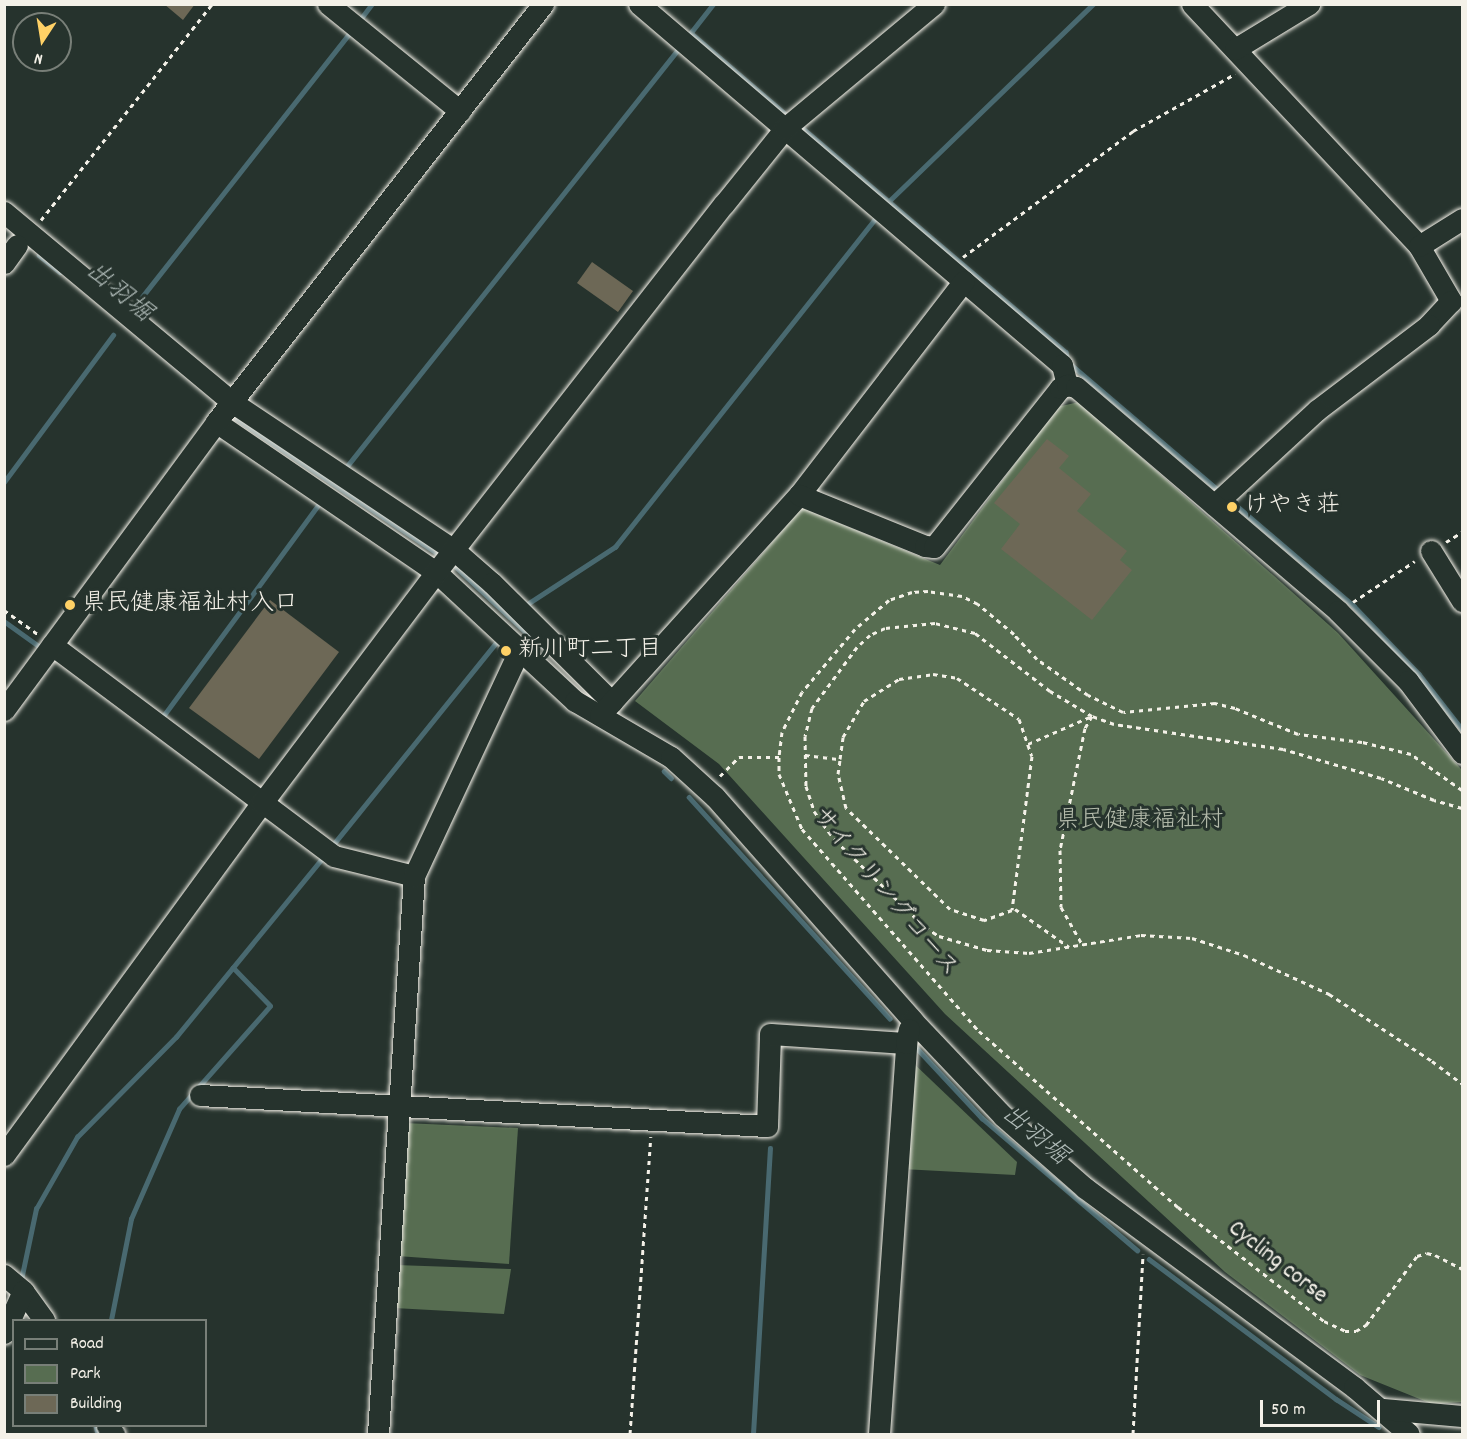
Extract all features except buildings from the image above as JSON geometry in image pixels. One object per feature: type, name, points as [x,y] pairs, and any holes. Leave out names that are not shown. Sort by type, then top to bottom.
[{"type":"street","points":[[4,710],[216,422],[543,4]]},
{"type":"street","points":[[639,4],[1062,365],[1067,384]]},
{"type":"street","points":[[4,1155],[262,802],[436,573],[785,128],[934,4]]},
{"type":"street","points":[[1192,4],[1419,246],[1451,301],[1429,325],[1317,410],[1214,506]]},
{"type":"street","points":[[1235,50],[1309,4]]},
{"type":"street","points":[[338,7],[460,111]]},
{"type":"street","points":[[4,212],[24,239],[232,402],[454,550],[492,583],[606,708],[671,757],[705,788],[912,1020],[1003,1116],[1085,1188],[1383,1409],[1409,1434]]},
{"type":"street","points":[[1419,246],[1462,219]]},
{"type":"street","points":[[4,263],[24,239]]},
{"type":"street","points":[[606,708],[799,495],[957,274]]},
{"type":"street","points":[[799,495],[925,546],[934,547],[1060,388],[1067,384],[1076,387],[1338,611],[1408,681],[1462,753]]},
{"type":"street","points":[[216,422],[436,573],[559,690],[606,708]]},
{"type":"street","points":[[1431,550],[1462,601]]},
{"type":"street","points":[[52,645],[334,856],[414,876]]},
{"type":"street","points":[[378,1434],[414,876],[519,651]]},
{"type":"street","points":[[879,1434],[906,1043],[912,1020]]},
{"type":"street","points":[[200,1095],[767,1125],[770,1034],[906,1043]]},
{"type":"street","points":[[4,1275],[23,1291],[43,1319]]},
{"type":"street","points":[[4,1333],[23,1291]]},
{"type":"street","points":[[1383,1409],[1462,1416]]},
{"type":"path","points":[[24,239],[212,4]]},
{"type":"path","points":[[957,274],[1133,130],[1250,66]]},
{"type":"path","points":[[1338,611],[1462,532]]},
{"type":"path","name":"サイクリングコース","points":[[1462,790],[1411,754],[1362,742],[1298,734],[1235,708],[1215,704],[1123,712],[1088,695],[1037,659],[1013,632],[978,604],[961,596],[928,591],[912,592],[889,600],[855,629],[802,692],[782,732],[779,757],[779,774],[802,829],[979,1031],[1178,1207],[1324,1321],[1345,1331],[1356,1331],[1366,1325],[1414,1259],[1422,1254],[1450,1261],[1462,1269]]},
{"type":"path","points":[[4,610],[52,645]]},
{"type":"path","points":[[1462,808],[1434,800],[1381,777],[1283,749],[1114,724],[1092,717],[1050,691],[975,633],[935,623],[885,628],[870,635],[857,647],[812,708],[805,736],[806,786],[814,811],[835,840],[925,927],[939,936],[987,950],[1029,953],[1141,935],[1192,938],[1244,955],[1329,994],[1432,1061],[1462,1084]]},
{"type":"path","points":[[933,674],[957,678],[1019,719],[1032,756],[1012,910],[984,920],[950,909],[846,808],[838,774],[840,759],[843,737],[864,701],[899,679],[933,674]]},
{"type":"path","points":[[1028,744],[1092,717]]},
{"type":"path","points":[[1082,944],[1061,907],[1060,850],[1085,728],[1092,717]]},
{"type":"path","points":[[805,755],[840,759]]},
{"type":"path","points":[[705,788],[739,757],[779,757]]},
{"type":"path","points":[[1015,909],[1069,947]]},
{"type":"path","points":[[630,1434],[652,1120]]},
{"type":"path","points":[[1133,1434],[1142,1257],[1153,1239]]},
{"type":"green space","name":"県民健康福祉村","points":[[1079,402],[1338,633],[1462,770],[1462,1402],[1432,1404],[1360,1375],[1225,1272],[945,1014],[719,764],[635,701],[802,508],[940,565],[1057,407]]},
{"type":"green space","points":[[909,1059],[1017,1162],[1015,1175],[902,1169]]},
{"type":"green space","points":[[404,1123],[518,1128],[509,1264],[397,1256]]},
{"type":"green space","points":[[396,1265],[511,1269],[504,1314],[394,1308]]},
{"type":"waterway","points":[[359,21],[372,4]]},
{"type":"waterway","points":[[689,35],[713,4]]},
{"type":"waterway","points":[[888,202],[1093,4]]},
{"type":"waterway","points":[[138,302],[352,30]]},
{"type":"waterway","points":[[691,33],[790,118]]},
{"type":"waterway","points":[[344,470],[680,47]]},
{"type":"waterway","points":[[799,125],[1066,352],[1068,362],[1221,492]]},
{"type":"waterway","points":[[529,603],[615,547],[877,216]]},
{"type":"waterway","name":"出羽堀","points":[[39,255],[60,272]]},
{"type":"waterway","points":[[4,482],[113,335]]},
{"type":"waterway","name":"出羽堀","points":[[237,419],[439,554]]},
{"type":"waterway","points":[[1230,500],[1354,606],[1419,674],[1462,729]]},
{"type":"waterway","points":[[161,719],[321,501]]},
{"type":"waterway","name":"出羽堀","points":[[453,564],[540,645]]},
{"type":"waterway","points":[[4,621],[43,649]]},
{"type":"waterway","points":[[332,846],[495,644]]},
{"type":"waterway","name":"出羽堀","points":[[664,771],[671,778]]},
{"type":"waterway","name":"出羽堀","points":[[689,797],[890,1019]]},
{"type":"waterway","points":[[21,1280],[36,1209],[77,1137],[176,1037],[325,855]]},
{"type":"waterway","points":[[111,1319],[131,1219],[179,1109],[270,1006],[233,968]]},
{"type":"waterway","name":"出羽堀","points":[[914,1045],[982,1118],[1137,1250]]},
{"type":"waterway","points":[[753,1434],[770,1149]]},
{"type":"waterway","name":"出羽堀","points":[[1149,1259],[1336,1399],[1379,1427]]},
{"type":"waterway","points":[[96,1427],[98,1434]]},
{"type":"place","name":"けやき荘","points":[[1232,507]]},
{"type":"place","name":"県民健康福祉村入口","points":[[70,605]]},
{"type":"place","name":"新川町二丁目","points":[[506,651]]}]
